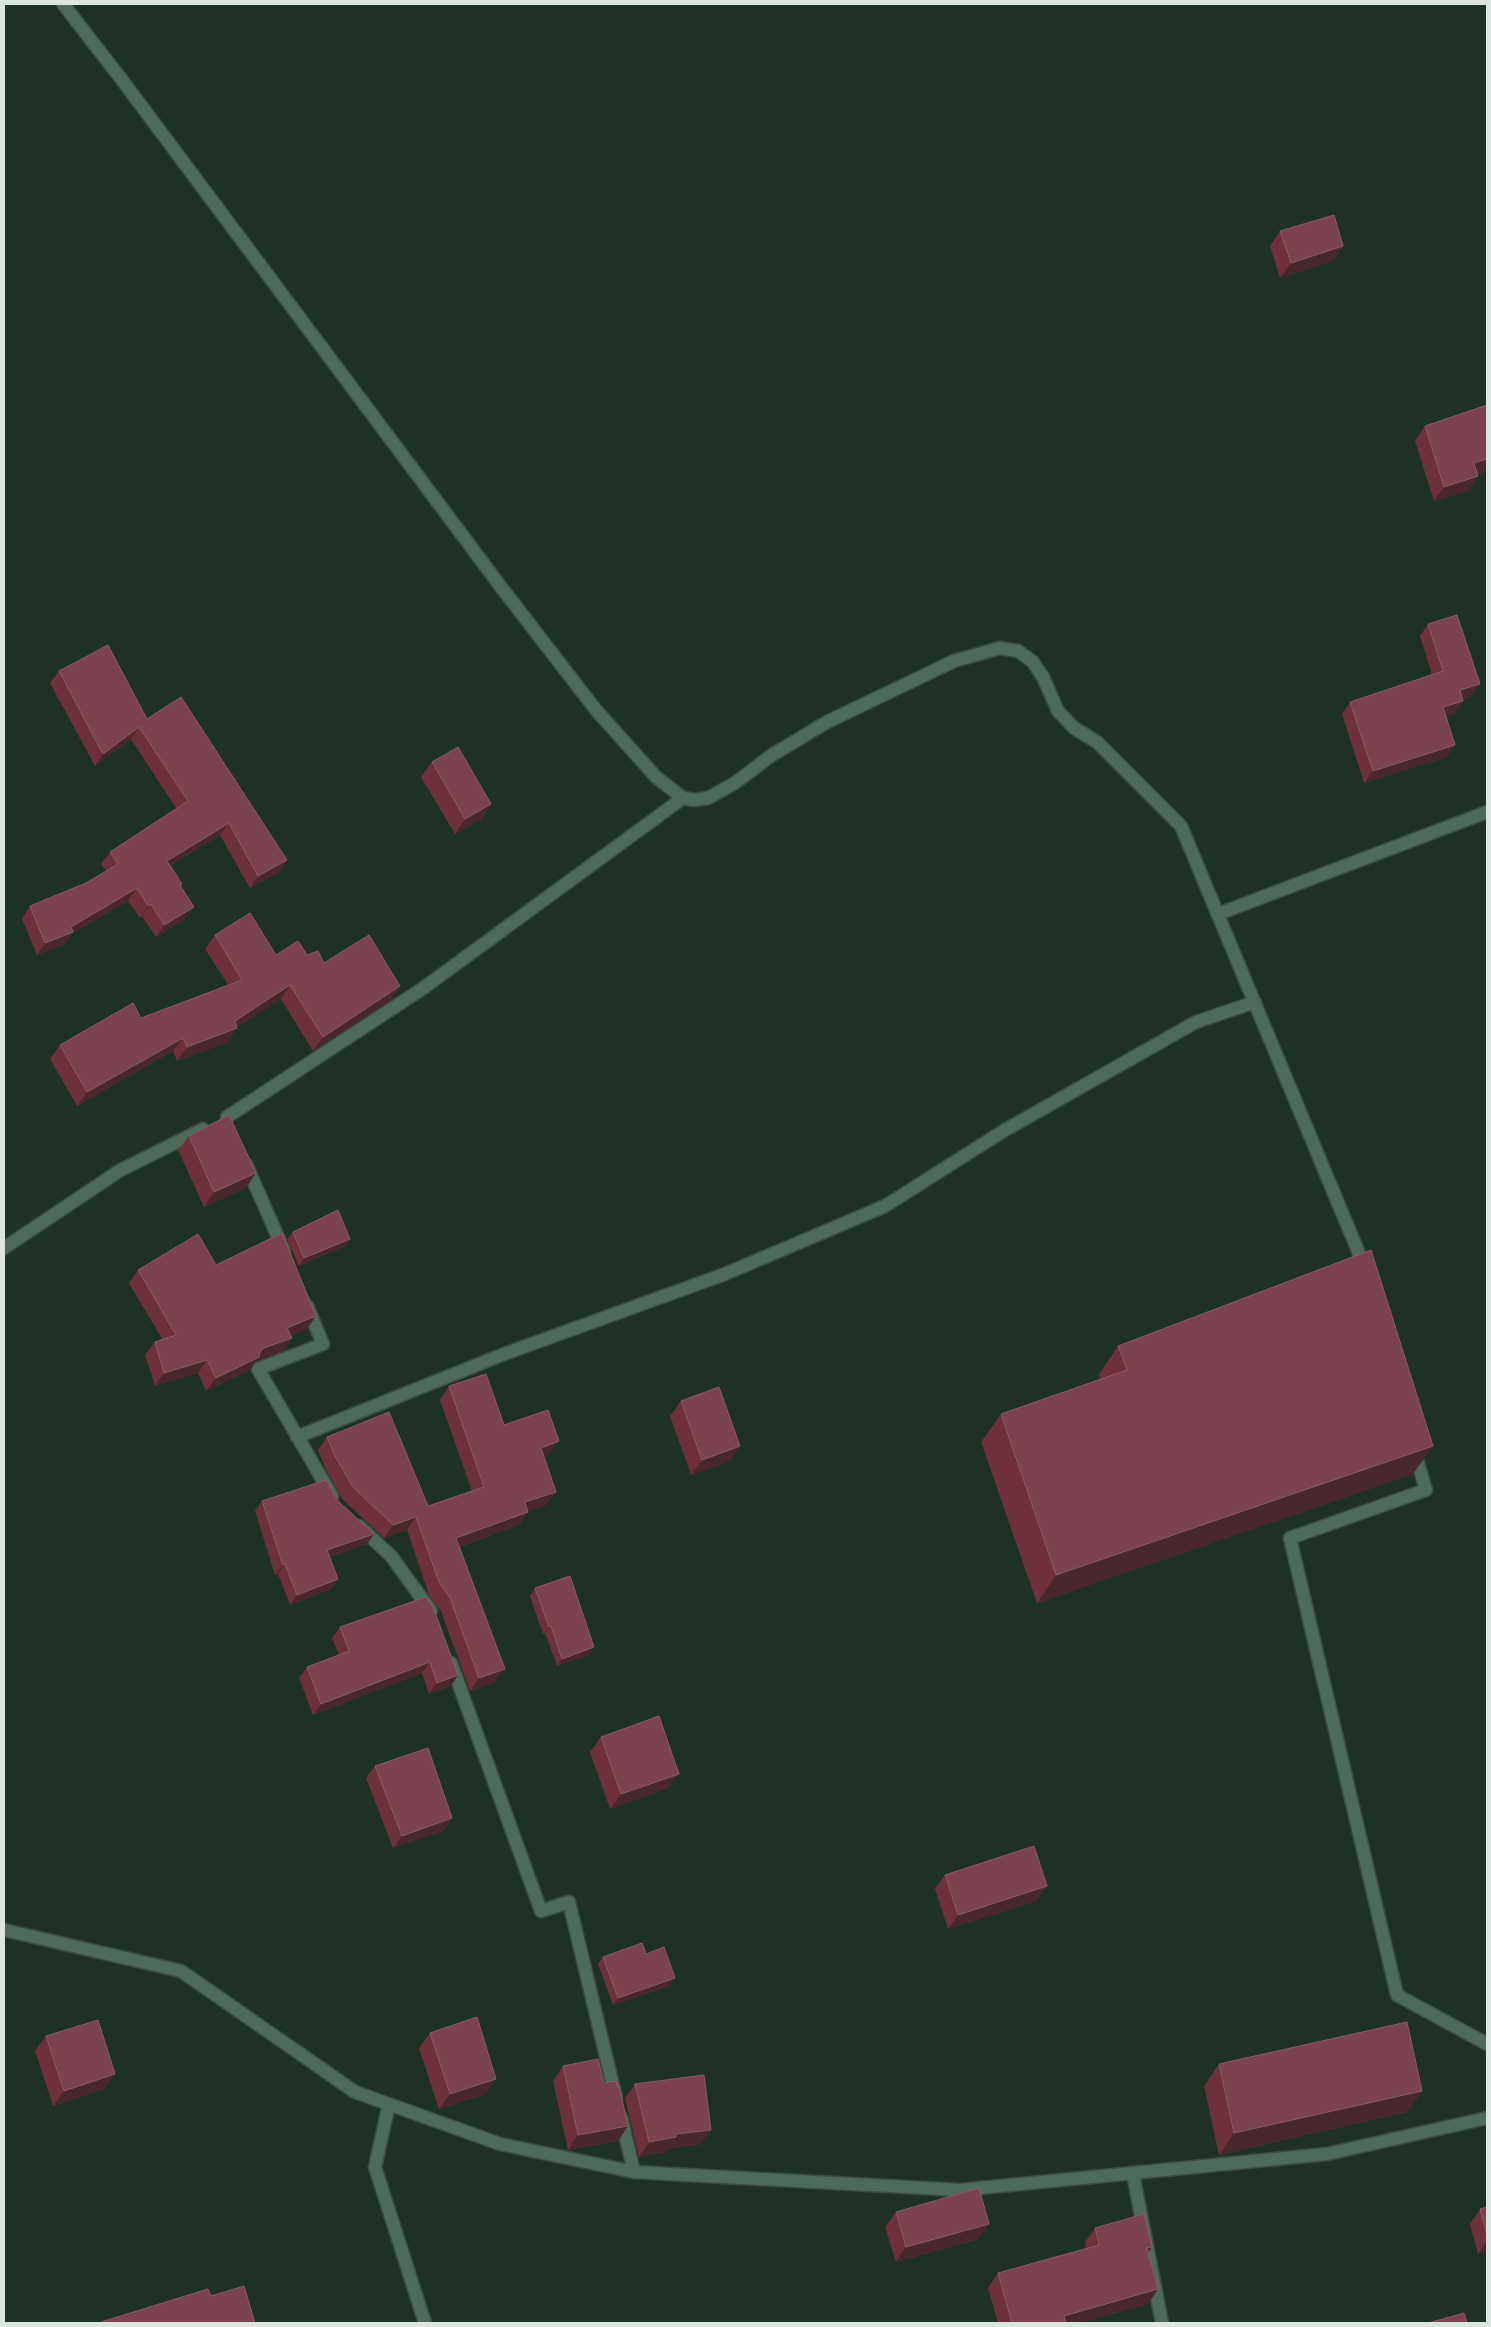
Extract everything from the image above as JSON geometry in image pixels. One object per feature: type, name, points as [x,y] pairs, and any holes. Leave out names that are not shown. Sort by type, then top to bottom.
[{"type":"street","points":[[63,4],[122,80],[500,587],[596,710],[656,777],[683,798],[694,800],[708,798],[735,782],[772,755],[827,722],[946,664],[1000,648],[1018,651],[1032,661],[1043,676],[1058,712],[1074,728],[1097,742],[1181,826],[1358,1251],[1366,1280]]},
{"type":"street","points":[[4,1248],[119,1171],[229,1121],[422,989],[683,798]]},
{"type":"street","points":[[1218,914],[1487,812]]},
{"type":"street","points":[[297,1437],[504,1354],[725,1274],[885,1206],[1005,1130],[1179,1031],[1196,1022],[1255,1002]]},
{"type":"street","points":[[242,1153],[288,1262]]},
{"type":"street","points":[[300,1290],[323,1344],[258,1370],[337,1505]]},
{"type":"street","points":[[1410,1433],[1426,1490],[1290,1538],[1397,1995],[1487,2044]]},
{"type":"street","points":[[350,1518],[391,1556],[433,1614],[436,1623]]},
{"type":"street","points":[[446,1651],[541,1911],[569,1902],[634,2172]]},
{"type":"street","points":[[4,1930],[181,1971],[355,2092],[500,2144],[634,2172],[960,2190],[1327,2154],[1487,2118]]},
{"type":"street","points":[[389,2104],[375,2167],[425,2323]]},
{"type":"street","points":[[1133,2174],[1162,2323]]},
{"type":"building","points":[[1334,215],[1343,246],[1291,263],[1280,231]]},
{"type":"building","points":[[1487,405],[1487,459],[1474,463],[1478,476],[1444,487],[1425,426]]},
{"type":"building","points":[[1457,615],[1480,684],[1460,690],[1463,701],[1443,707],[1455,745],[1373,771],[1350,702],[1443,671],[1428,624]]},
{"type":"building","points":[[108,645],[147,719],[181,697],[287,860],[258,876],[229,823],[167,861],[194,907],[164,925],[151,904],[148,906],[137,888],[71,927],[73,932],[45,943],[30,906],[86,883],[118,864],[110,852],[188,801],[139,727],[103,754],[59,671]]},
{"type":"building","points":[[458,747],[491,804],[465,819],[432,762]]},
{"type":"building","points":[[250,913],[276,955],[298,941],[307,955],[318,951],[324,963],[369,935],[400,986],[323,1037],[290,985],[235,1021],[237,1028],[187,1047],[183,1038],[87,1092],[60,1045],[133,1003],[141,1018],[242,980],[215,935]]},
{"type":"building","points":[[229,1115],[256,1173],[214,1192],[189,1136]]},
{"type":"building","points":[[338,1210],[350,1239],[304,1258],[293,1232]]},
{"type":"building","points":[[282,1233],[316,1316],[287,1328],[292,1338],[264,1348],[260,1352],[259,1357],[216,1378],[207,1360],[164,1373],[155,1342],[176,1335],[138,1270],[198,1234],[216,1265]]},
{"type":"building","points":[[1371,1250],[1433,1446],[1056,1575],[1001,1414],[1127,1370],[1118,1346]]},
{"type":"building","points":[[486,1374],[504,1425],[548,1410],[559,1441],[541,1448],[556,1492],[525,1502],[528,1512],[456,1538],[505,1669],[479,1678],[450,1598],[439,1582],[416,1517],[393,1525],[353,1487],[335,1456],[327,1437],[389,1412],[428,1506],[484,1487],[449,1386]]},
{"type":"building","points":[[719,1387],[740,1446],[702,1460],[681,1401]]},
{"type":"building","points":[[326,1480],[338,1501],[374,1534],[327,1550],[338,1579],[297,1595],[285,1564],[283,1565],[262,1501]]},
{"type":"building","points":[[570,1576],[594,1647],[562,1659],[535,1588]]},
{"type":"building","points":[[426,1597],[433,1607],[458,1675],[437,1683],[430,1662],[321,1704],[307,1667],[349,1651],[340,1627]]},
{"type":"building","points":[[659,1716],[679,1774],[621,1794],[601,1737]]},
{"type":"building","points":[[428,1748],[452,1818],[402,1836],[375,1766]]},
{"type":"building","points":[[1034,1846],[1047,1886],[958,1915],[945,1875]]},
{"type":"building","points":[[642,1943],[646,1954],[664,1947],[675,1978],[618,1998],[603,1957]]},
{"type":"building","points":[[477,2017],[496,2079],[450,2094],[430,2033]]},
{"type":"building","points":[[98,2020],[115,2074],[64,2091],[46,2036]]},
{"type":"building","points":[[1407,2022],[1422,2091],[1234,2133],[1219,2064]]},
{"type":"building","points":[[598,2059],[604,2083],[616,2081],[617,2087],[619,2086],[628,2126],[578,2135],[563,2066]]},
{"type":"building","points":[[704,2075],[711,2130],[676,2134],[676,2137],[649,2142],[635,2084]]},
{"type":"building","points":[[979,2188],[989,2224],[906,2247],[896,2212]]},
{"type":"building","points":[[1487,2207],[1487,2235],[1480,2209]]},
{"type":"building","points":[[1144,2214],[1152,2247],[1147,2248],[1158,2289],[1064,2316],[1066,2323],[1012,2323],[998,2273],[1099,2245],[1095,2228]]},
{"type":"building","points":[[244,2286],[255,2323],[101,2323],[208,2289],[211,2296]]},
{"type":"building","points":[[1464,2313],[1467,2323],[1428,2323]]}]
